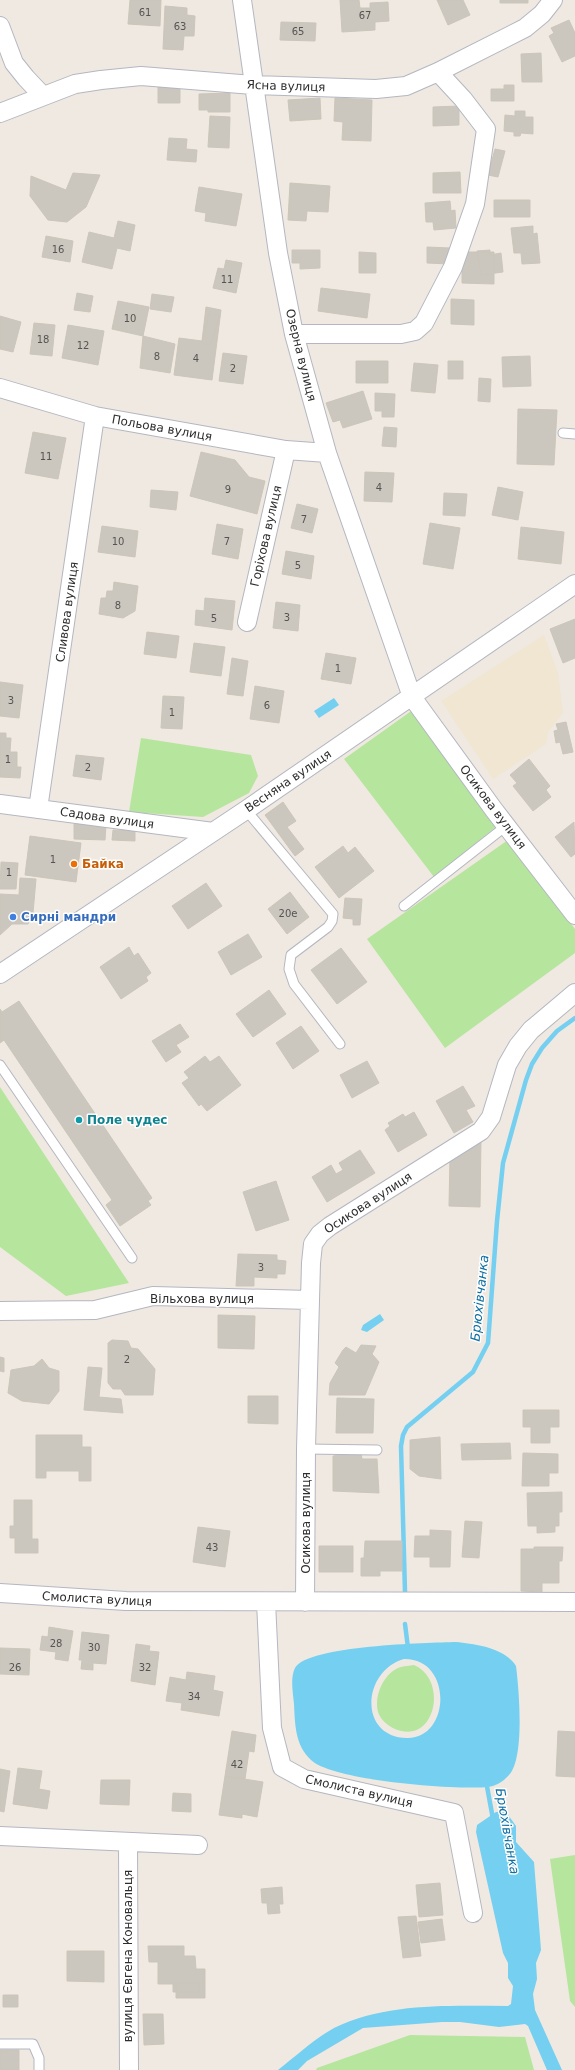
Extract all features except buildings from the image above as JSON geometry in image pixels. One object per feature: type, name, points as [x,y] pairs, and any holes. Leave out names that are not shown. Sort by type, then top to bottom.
[{"type":"street","name":"Озерна вулиця","points":[[242,0],[278,253],[294,334],[327,453],[412,697]]},
{"type":"street","name":"Ясна вулиця","points":[[0,113],[75,84],[141,76],[253,85],[376,89],[406,86],[438,72],[525,28],[542,14],[553,0]]},
{"type":"street","points":[[0,26],[14,63],[43,96]]},
{"type":"street","points":[[294,334],[401,334],[415,331],[424,323],[453,267],[474,204],[486,130],[463,99],[438,72]]},
{"type":"street","name":"Польова вулиця","points":[[0,388],[95,416],[286,450],[327,453]]},
{"type":"street","name":"Сливова вулиця","points":[[38,809],[95,416]]},
{"type":"street","name":"Горіхова вулиця","points":[[247,622],[286,450]]},
{"type":"street","name":"Весняна вулиця","points":[[0,974],[246,810],[575,584]]},
{"type":"street","name":"Осикова вулиця","points":[[412,697],[506,826],[575,915]]},
{"type":"street","name":"Садова вулиця","points":[[0,804],[213,832]]},
{"type":"street","name":"Осикова вулиця","points":[[305,1602],[309,1300],[313,1244],[320,1234],[330,1226],[481,1131],[492,1117],[507,1065],[518,1046],[530,1030],[575,993]]},
{"type":"street","name":"Вільхова вулиця","points":[[0,1311],[95,1310],[153,1296],[309,1300]]},
{"type":"street","name":"Смолиста вулиця","points":[[0,1593],[126,1601],[575,1602]]},
{"type":"street","name":"Смолиста вулиця","points":[[266,1602],[272,1728],[282,1767],[304,1779],[454,1813],[473,1913]]},
{"type":"street","points":[[0,1836],[198,1845]]},
{"type":"street","name":"вулиця Євгена Коновальця","points":[[128,1842],[129,2070]]},
{"type":"lane","points":[[563,433],[575,434]]},
{"type":"lane","points":[[246,810],[332,914],[332,921],[328,927],[292,955],[289,970],[294,984],[340,1044]]},
{"type":"lane","points":[[404,906],[506,826]]},
{"type":"lane","points":[[0,1065],[132,1258]]},
{"type":"lane","points":[[306,1449],[377,1450]]},
{"type":"lane","points":[[0,2044],[33,2044],[40,2058],[39,2070]]},
{"type":"shaded area","points":[[544,635],[558,673],[563,713],[548,732],[546,744],[493,779],[441,701]]},
{"type":"green space","points":[[414,709],[503,821],[434,877],[344,759]]},
{"type":"green space","points":[[141,738],[251,755],[258,776],[249,793],[203,817],[129,812]]},
{"type":"green space","points":[[508,840],[575,929],[575,953],[445,1048],[367,939]]},
{"type":"green space","points":[[0,1087],[129,1283],[66,1296],[0,1247]]},
{"type":"green space","points":[[414,1665],[425,1673],[431,1684],[434,1696],[433,1709],[428,1720],[420,1728],[409,1732],[395,1729],[385,1722],[378,1712],[377,1700],[383,1682],[391,1673],[400,1667]]},
{"type":"green space","points":[[575,1855],[575,2007],[570,2001],[550,1859]]},
{"type":"green space","points":[[410,2035],[525,2037],[534,2070],[316,2070],[317,2068]]},
{"type":"water","points":[[334,698],[339,705],[319,718],[314,711]]},
{"type":"water","points":[[380,1314],[384,1320],[367,1332],[361,1330],[363,1325]]},
{"type":"water","points":[[456,1642],[481,1646],[497,1651],[505,1655],[516,1666],[520,1723],[519,1739],[514,1766],[505,1779],[488,1787],[472,1788],[368,1779],[343,1774],[324,1767],[311,1760],[306,1754],[297,1734],[292,1686],[293,1672],[295,1668],[305,1660],[322,1654],[344,1650],[396,1645]],"holes":[[[404,1659],[420,1662],[431,1671],[438,1684],[440,1698],[438,1713],[432,1726],[422,1735],[407,1738],[391,1735],[380,1727],[373,1716],[371,1703],[374,1689],[380,1676],[390,1666]]]},
{"type":"water","points":[[496,1812],[506,1812],[516,1826],[516,1842],[534,1862],[541,1950],[536,1963],[537,1979],[533,1994],[535,2010],[562,2070],[547,2070],[528,2026],[525,2024],[499,2027],[460,2022],[442,2022],[363,2028],[307,2061],[298,2070],[278,2070],[312,2042],[334,2028],[376,2014],[420,2007],[508,2006],[511,2004],[513,1986],[508,1978],[508,1963],[503,1953],[476,1832],[477,1825]]},
{"type":"waterway","name":"Брюхівчанка","points":[[405,1592],[401,1446],[403,1435],[407,1427],[473,1372],[488,1343],[503,1163],[526,1080],[532,1064],[542,1048],[557,1031],[575,1018]]},
{"type":"waterway","name":"Брюхівчанка","points":[[405,1624],[408,1648]]},
{"type":"waterway","name":"Брюхівчанка","points":[[486,1781],[493,1819]]},
{"type":"place","name":"Байка","points":[[74,864]]},
{"type":"place","name":"Сирні мандри","points":[[13,917]]},
{"type":"place","name":"Поле чудес","points":[[79,1120]]}]
